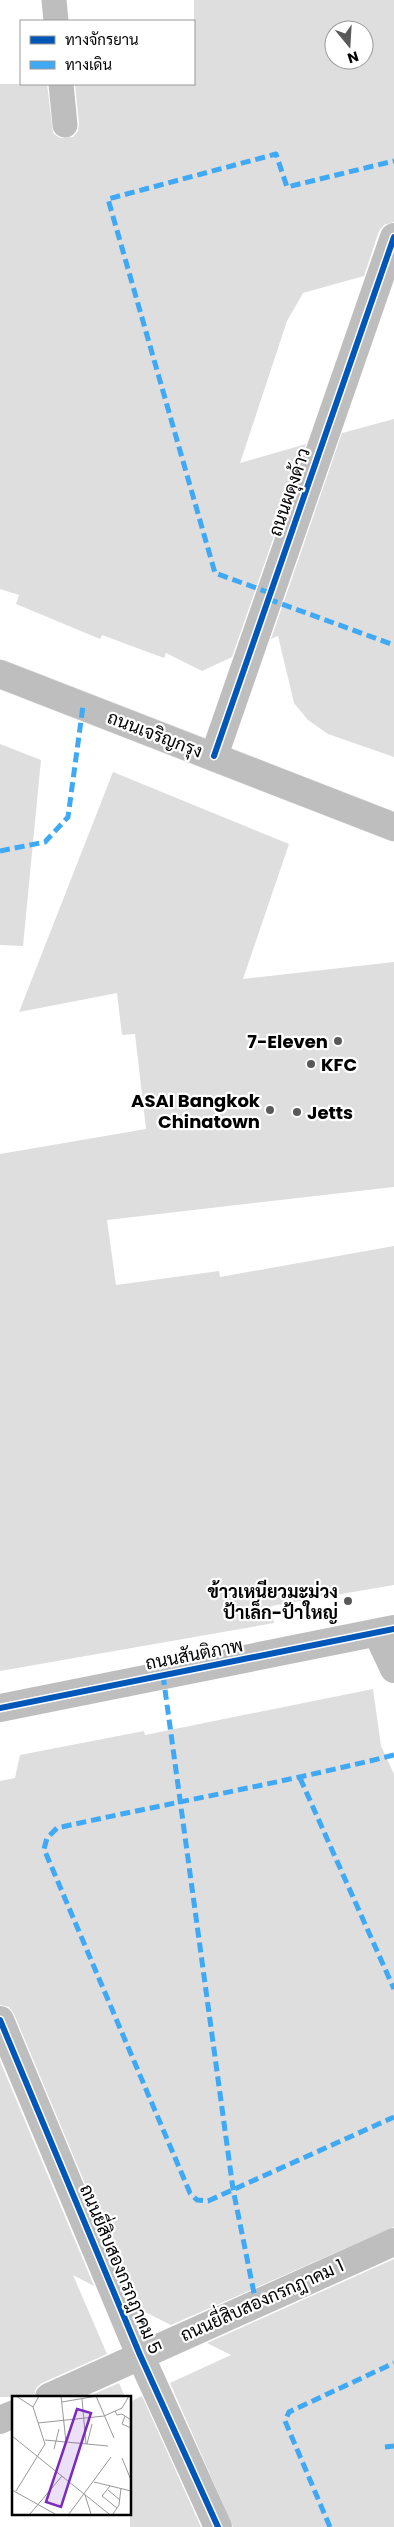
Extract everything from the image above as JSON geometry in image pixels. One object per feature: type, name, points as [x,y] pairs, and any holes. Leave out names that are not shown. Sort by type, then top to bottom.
[{"type":"street","name":"ถนนผดุงด้าว","points":[[214,756],[394,237]]},
{"type":"street","name":"ถนนเจริญกรุง","points":[[0,674],[394,827]]},
{"type":"street","points":[[386,1631],[394,1669]]},
{"type":"street","name":"ถนนสันติภาพ","points":[[0,1708],[386,1631]]},
{"type":"street","name":"ถนนยี่สิบสองกรกฎาคม 5","points":[[0,2020],[140,2355],[218,2527]]},
{"type":"street","name":"ถนนยี่สิบสองกรกฎาคม 1","points":[[51,2396],[394,2242]]},
{"type":"street","points":[[0,2420],[12,2415]]},
{"type":"lane","points":[[54,0],[56,20]]},
{"type":"lane","points":[[61,85],[65,125]]},
{"type":"building","points":[[194,0],[394,0],[394,222],[384,225],[379,231],[364,276],[303,293],[287,321],[240,463],[306,444],[232,657],[202,671],[166,653],[164,658],[102,635],[100,639],[16,604],[19,595],[0,589],[0,84],[47,85],[53,133],[60,138],[73,137],[78,131],[75,85],[195,85]]},
{"type":"building","points":[[394,419],[394,757],[328,734],[308,720],[294,703],[278,636],[271,639],[342,433]]},
{"type":"building","points":[[0,744],[41,760],[23,946],[0,945]]},
{"type":"building","points":[[113,772],[289,844],[243,979],[394,962],[394,1187],[107,1220],[116,1285],[219,1271],[220,1277],[394,1246],[394,1585],[271,1606],[274,1623],[0,1671],[0,1154],[146,1129],[135,1034],[122,1035],[117,993],[19,1012]]},
{"type":"building","points":[[373,1689],[381,1746],[394,1774],[394,2227],[171,2325],[137,2308],[14,2014],[9,2007],[0,2005],[0,1781],[15,1778],[20,1755],[144,1731],[145,1735]]},
{"type":"building","points":[[0,2061],[94,2286],[73,2275],[107,2354],[42,2383],[36,2388],[34,2396],[0,2397]]},
{"type":"building","points":[[394,2259],[394,2527],[233,2527],[170,2383],[231,2355],[207,2343]]},
{"type":"building","points":[[119,2383],[125,2396],[89,2396]]},
{"type":"building","points":[[142,2396],[201,2527],[130,2527],[131,2402]]},
{"type":"marked path","points":[[270,593],[215,573],[108,199],[276,154],[287,187],[394,161]]},
{"type":"marked path","points":[[268,599],[394,645]]},
{"type":"marked path","points":[[0,851],[45,842],[68,817],[83,706]]},
{"type":"marked path","points":[[163,1675],[233,2189],[256,2303]]},
{"type":"marked path","points":[[394,1755],[310,1775],[57,1828],[47,1838],[44,1849],[190,2193],[197,2200],[208,2201],[394,2117]]},
{"type":"marked path","points":[[300,1778],[394,1989]]},
{"type":"marked path","points":[[330,2527],[285,2421],[289,2412],[394,2363]]},
{"type":"marked path","points":[[385,2447],[394,2446]]},
{"type":"cycle path","points":[[214,756],[394,237]]},
{"type":"cycle path","points":[[0,1708],[394,1629]]},
{"type":"cycle path","points":[[0,2020],[140,2355],[218,2527]]},
{"type":"place","name":"7-Eleven","points":[[338,1041]]},
{"type":"place","name":"KFC","points":[[311,1064]]},
{"type":"place","name":"ASAI Bangkok Chinatown","points":[[270,1110]]},
{"type":"place","name":"Jetts","points":[[297,1112]]},
{"type":"place","name":"ข้าวเหนียวมะม่วง ป้าเล็ก-ป้าใหญ่","points":[[348,1601]]}]
